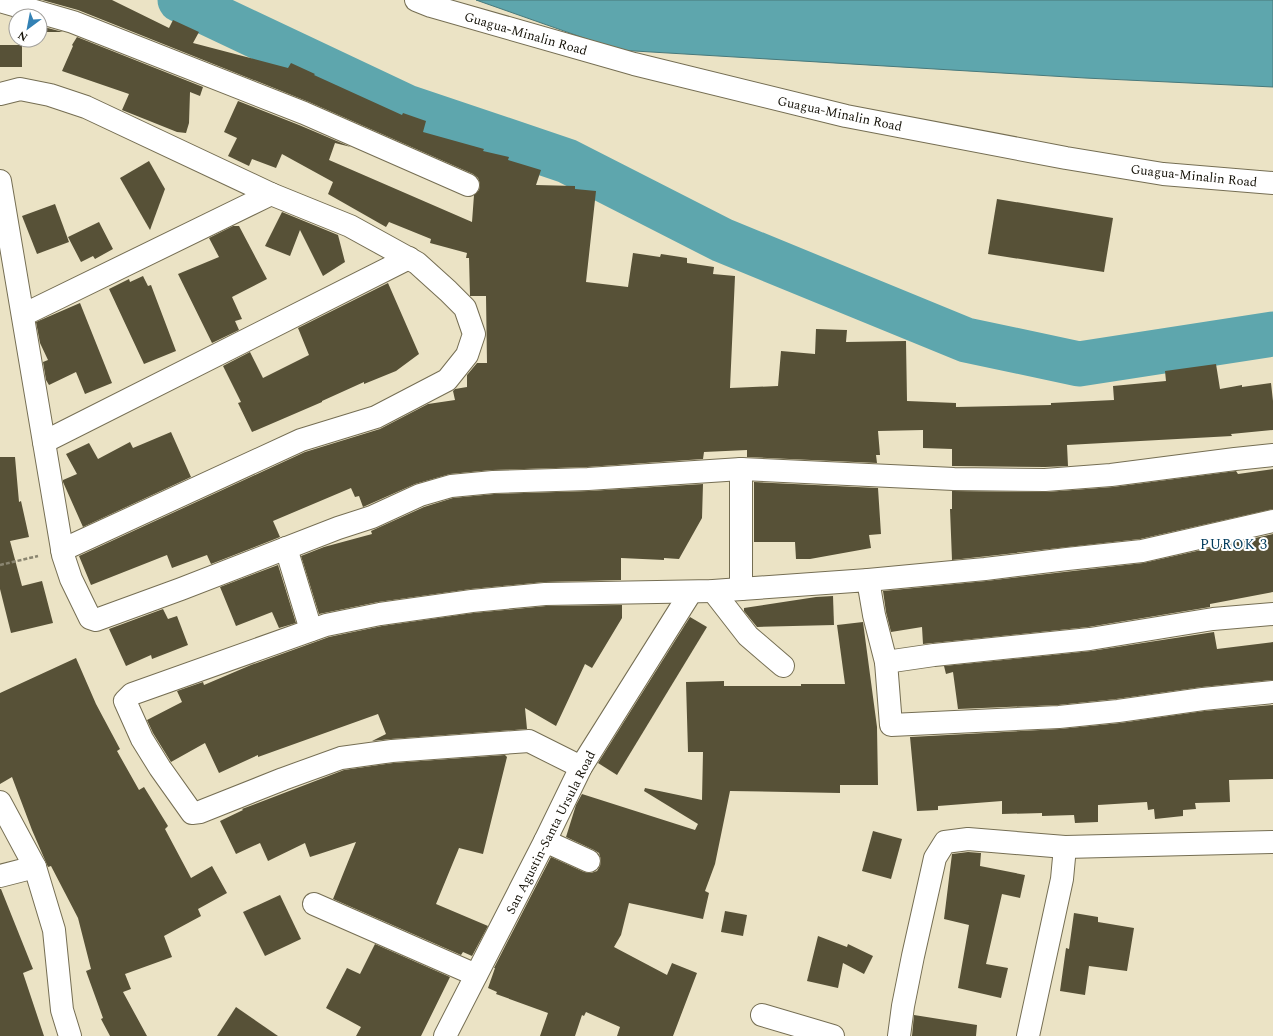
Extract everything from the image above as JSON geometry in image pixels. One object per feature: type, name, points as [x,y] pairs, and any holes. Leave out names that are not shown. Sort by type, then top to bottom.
[{"type":"street","name":"Guagua-Minalin Road","points":[[416,0],[431,6],[634,64],[846,116],[1066,158],[1163,174],[1273,183]]},
{"type":"street","points":[[0,2],[73,22],[304,113],[468,185]]},
{"type":"street","points":[[0,94],[20,89],[50,95],[86,107],[271,194],[350,226],[417,263],[465,308],[474,334],[467,355],[447,380],[376,417],[301,440],[62,550]]},
{"type":"street","points":[[0,181],[62,550],[71,579],[90,618],[96,620],[182,589],[338,528],[372,517],[420,494],[451,486],[493,482],[588,479],[741,469],[954,479],[1045,480],[1111,476],[1235,459],[1273,456]]},
{"type":"street","points":[[23,315],[271,194]]},
{"type":"street","points":[[44,442],[409,258]]},
{"type":"street","points":[[741,469],[741,589]]},
{"type":"street","points":[[581,767],[529,741],[392,751],[341,758],[200,812],[192,813],[160,768],[142,739],[125,701],[132,694],[311,630],[326,625],[380,614],[472,601],[545,594],[713,591],[868,580],[985,569],[1142,551],[1273,521]]},
{"type":"street","points":[[286,548],[311,630]]},
{"type":"street","points":[[868,580],[874,616],[886,662],[891,725],[1059,717],[1273,692]]},
{"type":"street","points":[[713,591],[748,636],[783,666]]},
{"type":"street","name":"San Agustin-Santa Ursula Road","points":[[444,1036],[545,841],[581,767],[691,592]]},
{"type":"street","points":[[886,662],[934,655],[1090,639],[1213,619],[1273,614]]},
{"type":"street","points":[[0,802],[35,867],[54,930],[62,1010],[70,1036]]},
{"type":"street","points":[[899,1036],[903,1006],[913,956],[935,858],[945,842],[968,840],[1066,848],[1273,842]]},
{"type":"street","points":[[545,841],[588,860]]},
{"type":"street","points":[[1028,1036],[1062,879],[1066,848]]},
{"type":"street","points":[[0,876],[35,867]]},
{"type":"street","points":[[314,904],[476,976]]},
{"type":"street","points":[[762,1015],[833,1036]]},
{"type":"path","points":[[0,565],[62,550]]},
{"type":"water","points":[[476,0],[1273,0],[1273,87],[1085,78],[618,50]]},
{"type":"building","points":[[42,0],[112,0],[169,28],[173,20],[199,32],[193,43],[288,68],[291,63],[402,115],[403,113],[426,121],[423,132],[484,149],[483,151],[509,157],[508,160],[541,170],[536,185],[575,186],[575,189],[596,191],[586,282],[628,287],[633,253],[660,257],[661,254],[687,258],[687,263],[714,267],[713,274],[735,276],[730,388],[778,386],[781,351],[815,354],[816,329],[847,330],[846,342],[906,341],[907,401],[956,403],[956,407],[1051,405],[1051,403],[1114,400],[1113,386],[1166,381],[1165,371],[1216,364],[1220,389],[1242,385],[1242,387],[1271,383],[1273,401],[1273,430],[1231,434],[1232,436],[1067,445],[1068,466],[952,466],[952,449],[923,448],[923,430],[878,431],[880,455],[876,455],[877,463],[747,457],[747,450],[704,452],[703,459],[587,467],[492,470],[450,474],[415,484],[363,507],[359,496],[355,497],[351,488],[273,521],[280,537],[211,564],[207,555],[172,568],[167,555],[91,585],[79,556],[305,452],[380,429],[428,404],[455,400],[453,391],[455,389],[467,387],[467,375],[477,363],[487,363],[486,296],[470,296],[469,258],[466,258],[467,253],[430,243],[431,239],[389,222],[386,227],[328,194],[333,182],[282,154],[276,168],[252,159],[249,166],[228,156],[237,138],[224,132],[238,101],[351,147],[335,143],[329,160],[472,222],[474,195],[479,190],[480,184],[478,178],[473,174],[309,102],[78,10]]},
{"type":"building","points":[[48,28],[63,32],[48,32]]},
{"type":"building","points":[[77,37],[203,87],[200,96],[190,92],[189,123],[186,133],[177,132],[122,110],[129,94],[62,71],[73,46],[72,45]]},
{"type":"building","points":[[0,45],[8,45],[8,48],[22,48],[22,67],[0,67]]},
{"type":"building","points":[[149,161],[165,189],[150,230],[120,178]]},
{"type":"building","points":[[997,199],[1113,218],[1104,272],[988,254]]},
{"type":"building","points":[[55,204],[69,242],[37,254],[22,216]]},
{"type":"building","points":[[282,212],[338,235],[345,262],[323,276],[300,230],[290,256],[265,246]]},
{"type":"building","points":[[99,222],[113,249],[95,259],[93,256],[81,262],[68,237]]},
{"type":"building","points":[[233,226],[239,226],[267,279],[232,297],[242,319],[235,321],[239,330],[212,343],[178,274],[219,257],[209,238]]},
{"type":"building","points":[[143,276],[148,286],[151,285],[176,351],[144,364],[109,289],[129,279],[130,282]]},
{"type":"building","points":[[388,283],[419,354],[396,371],[364,384],[364,382],[252,432],[238,403],[241,402],[223,366],[250,352],[263,378],[309,355],[298,328]]},
{"type":"building","points":[[80,303],[112,383],[85,394],[76,372],[49,385],[46,380],[43,362],[48,360],[40,343],[36,322]]},
{"type":"building","points":[[171,432],[191,477],[83,527],[63,482],[63,480],[77,474],[66,454],[89,443],[98,459],[130,442],[133,448]]},
{"type":"building","points":[[0,457],[15,457],[19,502],[21,501],[29,537],[10,541],[22,586],[42,581],[53,623],[11,633],[0,589]]},
{"type":"building","points":[[1273,469],[1273,509],[1140,539],[952,560],[950,509],[952,509],[952,491],[1046,492],[1113,487],[1236,471],[1238,474]]},
{"type":"building","points":[[754,482],[878,488],[881,534],[869,535],[871,548],[810,559],[796,559],[795,542],[754,542]]},
{"type":"building","points":[[703,484],[702,518],[679,559],[664,558],[664,560],[621,558],[621,580],[545,582],[471,589],[378,602],[319,614],[301,556],[324,547],[372,534],[371,531],[424,507],[453,498],[494,494],[589,491]]},
{"type":"building","points":[[1273,534],[1273,592],[1210,604],[1210,607],[1088,627],[923,644],[922,627],[891,632],[886,612],[883,591],[1143,563]]},
{"type":"building","points":[[278,565],[296,623],[279,628],[272,612],[236,626],[220,587]]},
{"type":"building","points":[[833,596],[834,625],[757,627],[744,611],[744,608],[816,597]]},
{"type":"building","points":[[622,605],[622,618],[592,668],[585,664],[556,726],[525,708],[527,729],[372,741],[386,734],[378,714],[258,757],[258,755],[219,773],[205,743],[171,762],[153,733],[147,720],[182,702],[177,691],[203,682],[204,685],[251,665],[329,637],[382,626],[473,613],[546,606]]},
{"type":"building","points":[[163,609],[168,619],[177,616],[188,645],[152,659],[151,655],[126,666],[109,629]]},
{"type":"building","points":[[690,617],[707,627],[617,775],[598,763]]},
{"type":"building","points":[[863,622],[877,727],[878,785],[840,785],[840,793],[730,791],[715,864],[705,891],[709,893],[703,919],[629,903],[621,935],[614,947],[667,975],[672,963],[697,973],[673,1036],[617,1036],[620,1027],[586,1012],[584,1016],[582,1015],[575,1036],[540,1036],[548,1013],[496,994],[497,992],[488,988],[494,968],[551,857],[584,872],[591,873],[597,871],[600,866],[601,860],[599,853],[566,837],[576,805],[582,794],[695,830],[698,824],[644,791],[645,788],[702,800],[703,752],[688,752],[686,682],[724,681],[724,686],[801,686],[801,684],[845,684],[837,625]]},
{"type":"building","points":[[1214,632],[1217,649],[1273,642],[1273,680],[1202,687],[1116,699],[1058,705],[958,709],[953,672],[946,674],[944,666],[1091,651]]},
{"type":"building","points":[[76,658],[96,704],[120,749],[117,751],[139,790],[144,787],[168,826],[165,829],[191,878],[212,866],[227,893],[198,909],[201,916],[164,936],[172,957],[125,974],[131,989],[123,992],[147,1036],[110,1036],[101,1019],[103,1018],[86,971],[91,969],[78,918],[51,866],[48,867],[12,777],[0,784],[0,693]]},
{"type":"building","points":[[1273,705],[1273,779],[1229,780],[1230,802],[1195,803],[1196,809],[1183,810],[1183,816],[1155,819],[1154,809],[1148,810],[1147,802],[1098,805],[1098,822],[1075,823],[1074,815],[1042,816],[1042,813],[1002,814],[1002,801],[938,806],[938,810],[917,811],[910,737],[1060,729],[1120,723],[1204,711]]},
{"type":"building","points":[[505,755],[507,757],[483,854],[459,848],[436,904],[488,926],[472,956],[463,952],[461,955],[333,899],[356,842],[310,857],[305,843],[268,861],[260,843],[236,854],[220,821],[243,810],[242,809],[344,770],[393,763]]},
{"type":"building","points":[[873,831],[902,839],[891,879],[862,871]]},
{"type":"building","points":[[968,852],[981,853],[980,866],[1025,875],[1020,898],[1002,894],[986,964],[1008,968],[1001,998],[958,988],[969,925],[944,919],[952,854]]},
{"type":"building","points":[[0,889],[33,969],[23,973],[44,1036],[0,1036]]},
{"type":"building","points":[[280,895],[301,939],[265,956],[243,912]]},
{"type":"building","points":[[725,911],[747,915],[743,936],[721,932]]},
{"type":"building","points":[[1074,913],[1098,917],[1098,922],[1134,928],[1127,971],[1089,966],[1085,995],[1060,991],[1066,948],[1069,949]]},
{"type":"building","points":[[818,936],[847,947],[848,944],[873,956],[864,974],[843,963],[838,988],[807,981]]},
{"type":"building","points":[[375,944],[450,977],[421,1036],[356,1036],[361,1027],[326,1008],[347,968],[360,974]]},
{"type":"building","points":[[236,1007],[278,1036],[217,1036]]},
{"type":"building","points":[[914,1015],[977,1025],[976,1036],[912,1036]]},
{"type":"waterway","points":[[180,0],[407,107],[567,161],[722,240],[966,340],[1079,364],[1273,334]]},
{"type":"district","name":"PUROK 3","points":[[1234,544]]}]
